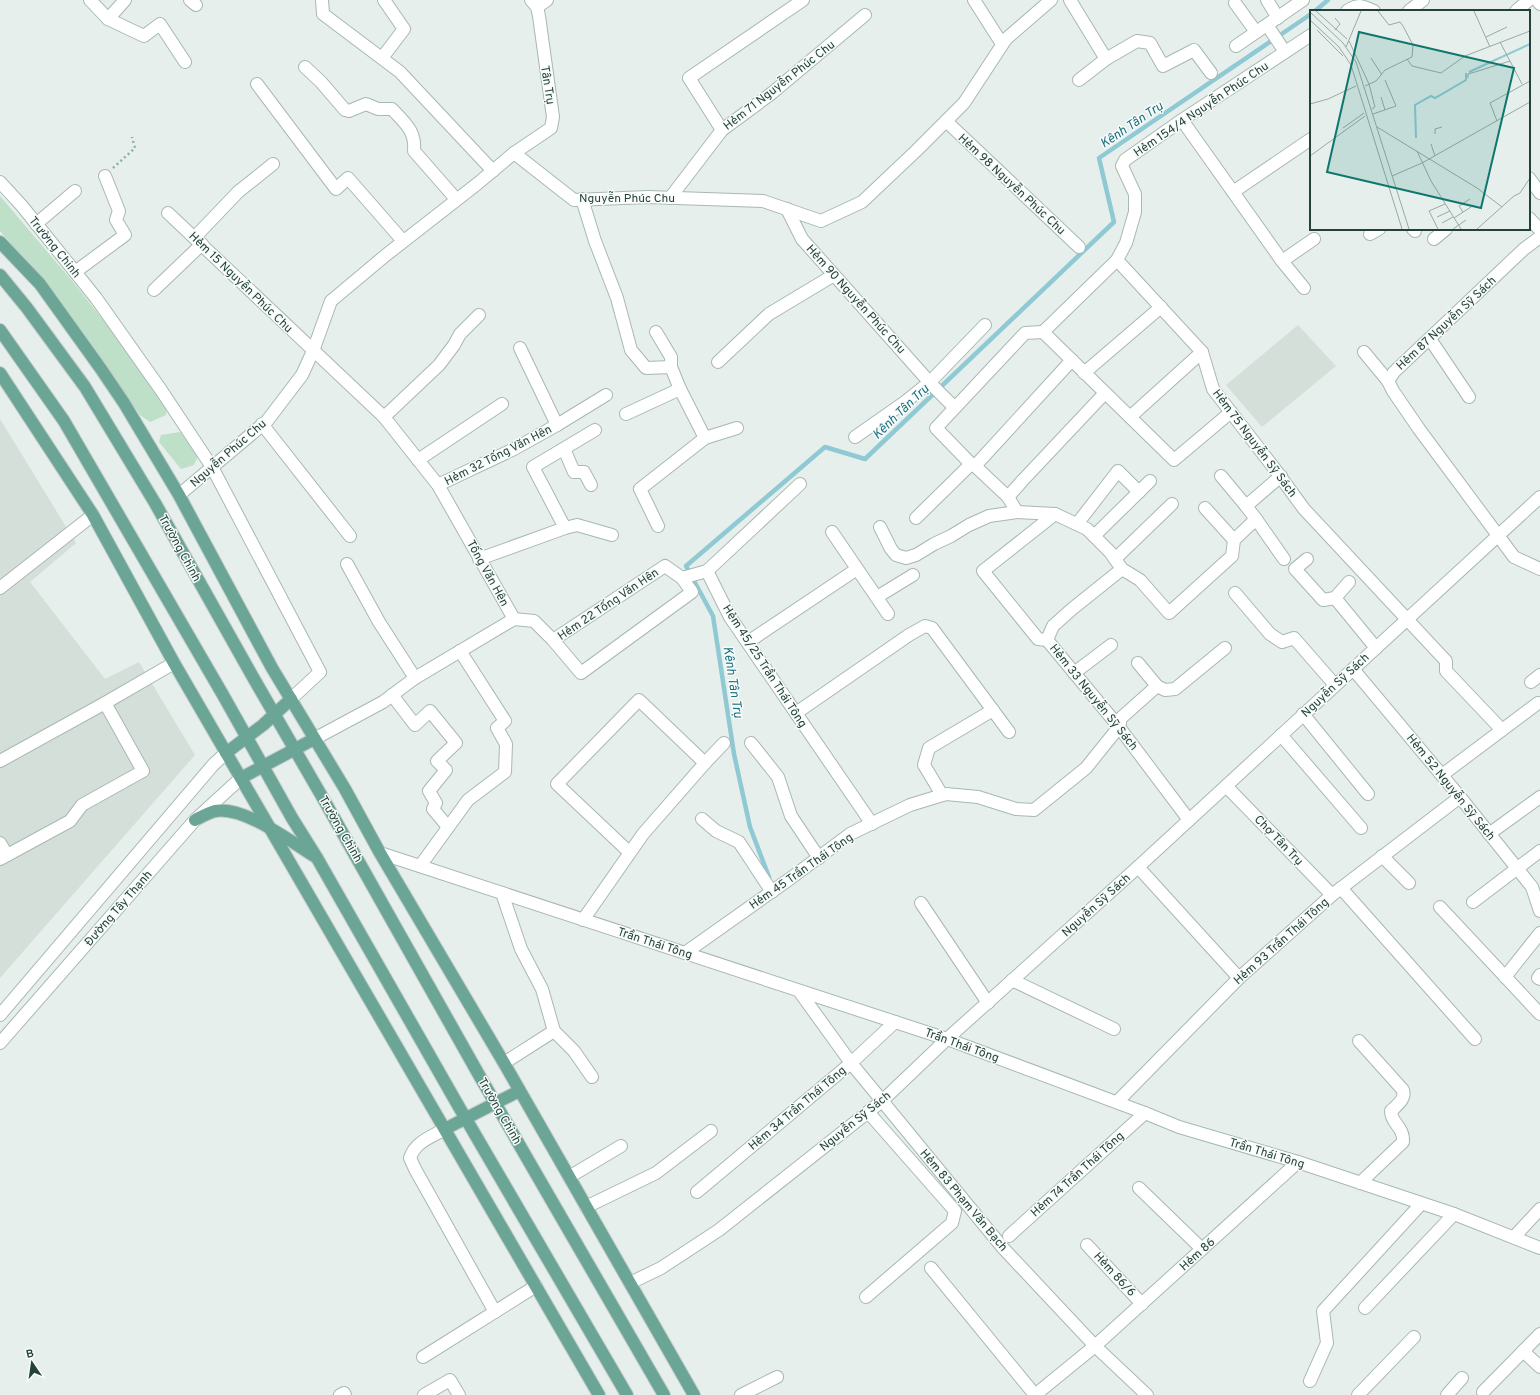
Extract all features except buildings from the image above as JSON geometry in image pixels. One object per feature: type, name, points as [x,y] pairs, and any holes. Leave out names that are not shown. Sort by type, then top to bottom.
[{"type":"main road","name":"Trường Chinh","points":[[0,242],[40,284],[98,363],[128,410],[179,495],[272,668],[345,789],[380,853],[504,1063],[694,1395]]},
{"type":"main road","name":"Trường Chinh","points":[[0,275],[27,308],[85,387],[155,502],[274,714],[664,1395]]},
{"type":"main road","points":[[0,330],[64,422],[627,1395]]},
{"type":"main road","points":[[0,372],[92,515],[174,663],[599,1395]]},
{"type":"main road","points":[[226,753],[263,725],[291,699]]},
{"type":"main road","points":[[241,778],[314,739]]},
{"type":"main road","points":[[195,820],[215,811],[229,811],[243,815],[269,827],[317,858]]},
{"type":"main road","points":[[445,1129],[520,1091]]},
{"type":"street","points":[[90,0],[108,19],[144,36],[160,24],[185,62]]},
{"type":"street","points":[[108,19],[125,0]]},
{"type":"street","points":[[322,0],[323,14],[400,72],[492,171]]},
{"type":"street","points":[[382,58],[404,30],[384,0]]},
{"type":"street","points":[[534,4],[547,0]]},
{"type":"street","points":[[722,130],[689,78],[803,0]]},
{"type":"street","points":[[974,0],[1002,44]]},
{"type":"street","name":"Nguyễn Phúc Chu","points":[[179,495],[267,421],[302,375],[332,302],[403,242],[514,153],[574,200],[648,197],[764,200],[820,221],[862,202],[964,103],[1002,44],[1036,5],[1051,0]]},
{"type":"street","points":[[1070,0],[1106,59]]},
{"type":"street","points":[[1266,0],[1278,18]]},
{"type":"street","points":[[1236,46],[1256,32],[1268,27],[1303,0]]},
{"type":"street","points":[[1411,10],[1423,0]]},
{"type":"street","points":[[1517,10],[1528,0]]},
{"type":"street","points":[[1537,0],[1540,4]]},
{"type":"street","points":[[1235,3],[1256,32]]},
{"type":"street","name":"Tân Trụ","points":[[514,153],[551,128],[553,117],[534,4]]},
{"type":"street","points":[[1349,10],[1360,6],[1371,10]]},
{"type":"street","name":"Hẻm 71 Nguyễn Phúc Chu","points":[[670,198],[722,130],[772,93],[865,15]]},
{"type":"street","points":[[1268,27],[1283,49]]},
{"type":"street","name":"Hẻm 154/4 Nguyễn Phúc Chu","points":[[1043,332],[1117,260],[1126,243],[1135,212],[1135,194],[1122,166],[1125,160],[1283,49],[1310,36]]},
{"type":"street","points":[[1079,80],[1106,59],[1137,41],[1150,43],[1163,66],[1194,50],[1211,72]]},
{"type":"street","points":[[305,67],[321,82],[346,110],[349,111],[366,104],[378,109],[392,109],[411,129],[415,142],[414,151],[456,199]]},
{"type":"street","points":[[257,84],[336,189],[348,178],[403,242]]},
{"type":"street","points":[[1182,120],[1282,261],[1304,288]]},
{"type":"street","name":"Hẻm 98 Nguyễn Phúc Chu","points":[[946,121],[1079,247]]},
{"type":"street","points":[[1233,192],[1310,140]]},
{"type":"street","points":[[154,290],[198,241],[238,192],[273,164]]},
{"type":"street","points":[[75,272],[126,235],[116,220],[119,211],[105,176]]},
{"type":"street","points":[[1530,179],[1540,193]]},
{"type":"street","name":"Trường Chinh","points":[[0,182],[96,298],[157,384],[212,467],[320,672],[291,699]]},
{"type":"street","points":[[36,224],[75,191]]},
{"type":"street","points":[[582,200],[595,241],[617,298],[631,350],[646,368],[671,367]]},
{"type":"street","name":"Hẻm 90 Nguyễn Phúc Chu","points":[[787,209],[802,239],[954,407]]},
{"type":"street","name":"Hẻm 15 Nguyễn Phúc Chu","points":[[168,214],[313,351]]},
{"type":"street","points":[[1530,219],[1540,230]]},
{"type":"street","points":[[1434,239],[1445,230]]},
{"type":"street","name":"Hẻm 87 Nguyễn Sỹ Sách","points":[[1540,237],[1524,249],[1394,372],[1388,381],[1393,391],[1419,429],[1514,557],[1540,569]]},
{"type":"street","points":[[1282,261],[1314,239]]},
{"type":"street","name":"Hẻm 75 Nguyễn Sỹ Sách","points":[[1117,260],[1202,352],[1213,389],[1281,476],[1304,509],[1446,661],[1446,671],[1502,730]]},
{"type":"street","points":[[718,362],[769,314],[834,275]]},
{"type":"street","points":[[1084,372],[1161,307]]},
{"type":"street","points":[[384,417],[439,365],[454,345],[460,334],[480,315]]},
{"type":"street","points":[[855,437],[931,383],[985,325]]},
{"type":"street","points":[[656,332],[671,357],[671,367],[680,389],[705,438]]},
{"type":"street","points":[[1017,512],[1008,497],[936,428],[954,407],[1025,333],[1043,332],[1174,460],[1231,412]]},
{"type":"street","points":[[1430,339],[1470,397]]},
{"type":"street","name":"Hẻm 32 Tống Văn Hên","points":[[520,348],[557,425]]},
{"type":"street","name":"Tống Văn Hên","points":[[313,351],[384,417],[438,485],[514,619],[414,678],[383,702],[314,739]]},
{"type":"street","points":[[1130,417],[1202,352]]},
{"type":"street","points":[[1364,352],[1388,381]]},
{"type":"street","points":[[916,518],[973,465],[1072,360]]},
{"type":"street","points":[[626,414],[680,389]]},
{"type":"street","points":[[1008,497],[1022,480],[1106,393]]},
{"type":"street","name":"Hẻm 32 Tống Văn Hên","points":[[438,485],[514,449],[606,395]]},
{"type":"street","points":[[418,460],[502,404]]},
{"type":"street","points":[[262,424],[350,536]]},
{"type":"street","points":[[658,526],[640,489],[705,438],[737,428]]},
{"type":"street","points":[[565,528],[533,467],[595,430]]},
{"type":"street","points":[[564,449],[574,472],[584,472],[591,485]]},
{"type":"street","points":[[1077,524],[1118,471],[1139,492]]},
{"type":"street","points":[[1222,476],[1256,519],[1284,560]]},
{"type":"street","points":[[1246,506],[1281,476]]},
{"type":"street","points":[[1094,536],[1150,481]]},
{"type":"street","points":[[553,640],[581,673],[692,592],[682,578],[707,571],[800,484]]},
{"type":"street","name":"Nguyễn Sỹ Sách","points":[[630,1283],[661,1268],[719,1230],[882,1101],[947,1039],[1138,867],[1540,497]]},
{"type":"street","points":[[1115,559],[1172,504]]},
{"type":"street","points":[[1205,508],[1234,540]]},
{"type":"street","points":[[880,527],[891,549],[896,555],[906,558],[916,555],[969,525],[989,516],[1017,512],[1055,514],[1087,529],[1115,559],[1122,569],[1140,580],[1169,613],[1232,556],[1234,540],[1256,519]]},
{"type":"street","points":[[1047,640],[1038,639],[983,571],[1055,514]]},
{"type":"street","points":[[0,588],[92,515]]},
{"type":"street","points":[[479,559],[577,525],[612,535]]},
{"type":"street","points":[[832,532],[888,614]]},
{"type":"street","points":[[1307,559],[1295,569],[1323,600],[1335,598],[1349,582]]},
{"type":"street","points":[[347,564],[379,622],[414,678]]},
{"type":"street","name":"Hẻm 22 Tống Văn Hên","points":[[514,619],[534,621],[553,640],[665,566],[682,578]]},
{"type":"street","points":[[748,642],[857,569]]},
{"type":"street","name":"Hẻm 33 Nguyễn Sỹ Sách","points":[[1122,569],[1053,626],[1047,640],[1119,727],[1189,820]]},
{"type":"street","name":"Hẻm 45/25 Trần Thái Tông","points":[[707,571],[730,617],[872,824]]},
{"type":"street","points":[[877,597],[913,575]]},
{"type":"street","points":[[1235,593],[1270,634],[1282,642],[1294,638],[1335,686]]},
{"type":"street","points":[[1335,598],[1376,648]]},
{"type":"street","points":[[796,713],[909,635],[925,626],[932,628],[1010,732]]},
{"type":"street","points":[[1074,673],[1111,645]]},
{"type":"street","points":[[1138,664],[1157,686],[1165,690],[1175,689],[1225,648]]},
{"type":"street","points":[[420,866],[468,800],[505,772],[506,744],[497,728],[505,721],[460,651]]},
{"type":"street","points":[[0,761],[174,663]]},
{"type":"street","name":"Hẻm 52 Nguyễn Sỹ Sách","points":[[1353,669],[1442,775],[1517,869],[1532,888],[1539,904]]},
{"type":"street","name":"Hẻm 45 Trần Thái Tông","points":[[685,953],[772,892],[850,834],[910,805],[946,794],[978,797],[1016,809],[1034,810],[1086,768],[1119,727],[1121,718],[1157,686]]},
{"type":"street","points":[[392,695],[415,725],[430,711],[456,743],[437,761],[446,770],[429,791],[436,803],[433,809],[448,827]]},
{"type":"street","points":[[629,852],[558,784],[639,700],[705,763]]},
{"type":"street","points":[[0,843],[4,857],[70,821],[82,805],[143,771],[105,703]]},
{"type":"street","points":[[1442,775],[1538,703]]},
{"type":"street","points":[[942,795],[924,765],[928,748],[993,710]]},
{"type":"street","points":[[1303,714],[1368,794]]},
{"type":"street","points":[[1281,735],[1361,828]]},
{"type":"street","points":[[583,920],[643,834],[724,743]]},
{"type":"street","points":[[751,743],[778,777],[791,816],[819,858]]},
{"type":"street","name":"Đường Tây Thạnh","points":[[0,1015],[207,771],[226,753]]},
{"type":"street","name":"Đường Tây Thạnh","points":[[0,1043],[195,820],[241,778]]},
{"type":"street","name":"Chợ Tân Trụ","points":[[1226,786],[1336,891],[1475,1039]]},
{"type":"street","name":"Hẻm 93 Trần Thái Tông","points":[[1116,1102],[1239,978],[1336,891],[1460,797]]},
{"type":"street","points":[[1489,834],[1540,797]]},
{"type":"street","points":[[702,819],[716,831],[739,842],[772,892]]},
{"type":"street","points":[[1473,902],[1540,851]]},
{"type":"street","name":"Trần Thái Tông","points":[[380,853],[947,1039],[1179,1127],[1298,1162],[1454,1214],[1540,1248]]},
{"type":"street","points":[[1382,856],[1409,883]]},
{"type":"street","points":[[1138,867],[1239,978]]},
{"type":"street","points":[[502,893],[521,949],[542,989],[554,1031],[574,1051],[592,1076]]},
{"type":"street","points":[[921,903],[988,1003]]},
{"type":"street","points":[[1440,907],[1540,1014]]},
{"type":"street","points":[[1505,977],[1540,933]]},
{"type":"street","points":[[1540,975],[1538,978],[1540,979]]},
{"type":"street","points":[[1012,980],[1114,1029]]},
{"type":"street","name":"Hẻm 83 Phạm Văn Bạch","points":[[799,990],[851,1063],[1003,1248],[1096,1346],[1147,1395]]},
{"type":"street","name":"Hẻm 34 Trần Thái Tông","points":[[696,1192],[851,1063],[895,1022]]},
{"type":"street","points":[[504,1063],[554,1031]]},
{"type":"street","points":[[1359,1041],[1403,1090],[1404,1095],[1403,1099],[1391,1111],[1393,1120],[1402,1130],[1403,1142],[1360,1183]]},
{"type":"street","points":[[866,1297],[952,1223],[955,1211],[868,1112]]},
{"type":"street","name":"Hẻm 74 Trần Thái Tông","points":[[1009,1236],[1144,1113]]},
{"type":"street","points":[[445,1129],[418,1144],[413,1149],[410,1158],[495,1312]]},
{"type":"street","points":[[586,1207],[656,1173],[710,1130]]},
{"type":"street","points":[[569,1177],[621,1146]]},
{"type":"street","name":"Hẻm 86","points":[[1035,1395],[1096,1346],[1298,1162]]},
{"type":"street","points":[[1139,1188],[1202,1249]]},
{"type":"street","points":[[1310,1381],[1327,1343],[1323,1311],[1421,1204]]},
{"type":"street","points":[[1514,1237],[1540,1209]]},
{"type":"street","points":[[1365,1308],[1454,1214]]},
{"type":"street","name":"Hẻm 86/6","points":[[1087,1245],[1142,1304]]},
{"type":"street","points":[[931,1268],[1035,1395]]},
{"type":"street","points":[[423,1357],[536,1286]]},
{"type":"street","points":[[1483,1392],[1540,1334]]},
{"type":"street","points":[[1358,1395],[1414,1337]]},
{"type":"street","points":[[1523,1351],[1540,1367]]},
{"type":"street","points":[[741,1395],[777,1377]]},
{"type":"street","points":[[1447,1395],[1462,1378]]},
{"type":"street","points":[[424,1395],[450,1380],[459,1395]]},
{"type":"street","points":[[340,1395],[344,1393],[345,1395]]},
{"type":"path","points":[[105,176],[135,148],[132,137]]},
{"type":"shaded area","points":[[1298,325],[1336,366],[1262,427],[1226,385]]},
{"type":"shaded area","points":[[0,419],[76,543],[30,582],[105,679],[139,662],[195,755],[0,978]]},
{"type":"green space","points":[[0,196],[73,282],[116,336],[167,406],[166,415],[150,422],[140,415],[47,285],[0,231]]},
{"type":"green space","points":[[180,432],[198,456],[194,465],[181,469],[159,442],[161,435]]},
{"type":"waterway","name":"Kênh Tân Trụ","points":[[1316,10],[1328,0]]},
{"type":"waterway","name":"Kênh Tân Trụ","points":[[769,877],[750,827],[734,754],[713,616],[686,566],[825,447],[865,459],[1114,222],[1099,158],[1310,15]]}]
